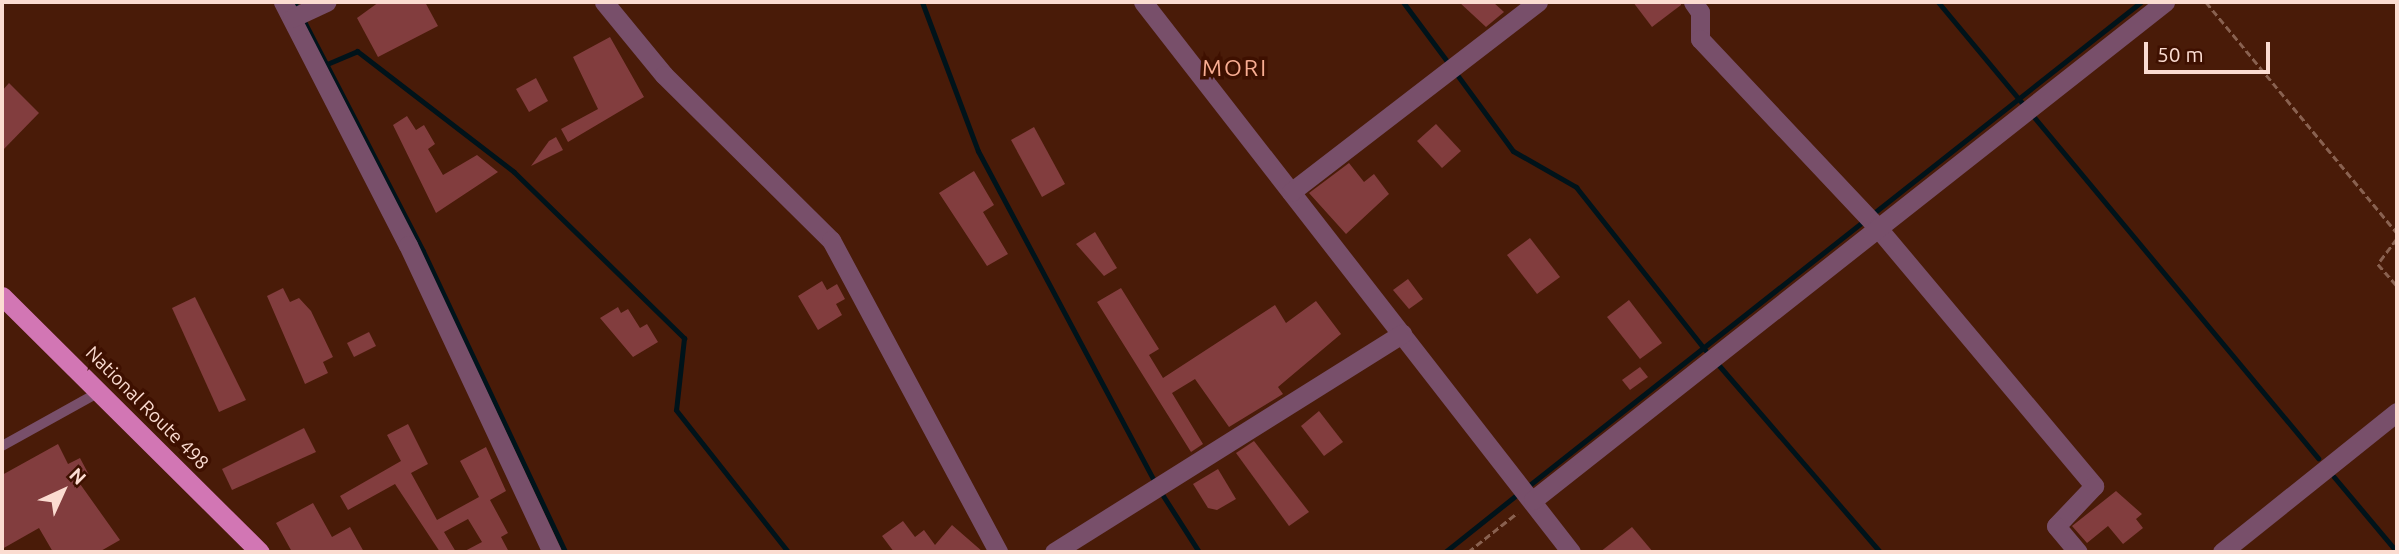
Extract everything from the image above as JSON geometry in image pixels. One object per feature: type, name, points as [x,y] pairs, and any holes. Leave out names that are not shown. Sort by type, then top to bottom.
[{"type":"highway","name":"National Route 498","points":[[2,296],[260,552]]},
{"type":"street","points":[[326,2],[294,11],[552,552]]},
{"type":"street","points":[[604,2],[664,75],[831,240],[998,552]]},
{"type":"street","points":[[1143,2],[1571,552]]},
{"type":"street","points":[[1291,192],[1538,2]]},
{"type":"street","points":[[1693,2],[1700,12],[1700,39],[1877,227],[2094,486],[2056,526],[2078,552]]},
{"type":"street","points":[[1533,500],[2165,2]]},
{"type":"street","points":[[1054,552],[1402,334]]},
{"type":"street","points":[[2222,552],[2397,412]]},
{"type":"lane","points":[[2,446],[99,392]]},
{"type":"path","points":[[2206,2],[2397,233]]},
{"type":"path","points":[[2397,239],[2378,264],[2397,286]]},
{"type":"path","points":[[1468,552],[1533,500]]},
{"type":"building","points":[[379,2],[425,2],[438,26],[378,57],[357,18]]},
{"type":"building","points":[[1459,2],[1493,2],[1504,12],[1486,27]]},
{"type":"building","points":[[1633,2],[1681,2],[1681,5],[1652,27]]},
{"type":"building","points":[[610,37],[644,97],[568,142],[561,129],[598,109],[573,57]]},
{"type":"building","points":[[536,78],[548,101],[529,112],[516,89]]},
{"type":"building","points":[[9,83],[39,113],[2,151],[2,91]]},
{"type":"building","points":[[407,116],[416,130],[424,125],[435,144],[428,149],[443,175],[477,155],[498,172],[436,213],[393,125]]},
{"type":"building","points":[[1436,124],[1461,151],[1442,168],[1417,141]]},
{"type":"building","points":[[1034,127],[1065,184],[1042,197],[1011,140]]},
{"type":"building","points":[[556,137],[563,150],[531,166],[549,141]]},
{"type":"building","points":[[1349,163],[1364,182],[1374,174],[1389,194],[1346,234],[1309,193]]},
{"type":"building","points":[[974,171],[994,205],[983,212],[1008,254],[987,266],[939,193]]},
{"type":"building","points":[[1095,232],[1117,268],[1104,276],[1076,244]]},
{"type":"building","points":[[1530,238],[1560,277],[1537,294],[1507,255]]},
{"type":"building","points":[[1408,279],[1423,299],[1409,309],[1393,290]]},
{"type":"building","points":[[822,281],[827,290],[837,284],[845,299],[836,304],[842,315],[818,330],[798,296]]},
{"type":"building","points":[[283,288],[290,302],[299,298],[311,311],[333,357],[323,362],[328,373],[305,384],[267,296]]},
{"type":"building","points":[[1121,288],[1159,349],[1149,355],[1163,378],[1275,305],[1286,323],[1316,301],[1341,334],[1278,387],[1283,394],[1229,427],[1195,379],[1172,393],[1203,444],[1191,452],[1097,302]]},
{"type":"building","points":[[195,297],[246,400],[219,412],[172,308]]},
{"type":"building","points":[[1629,300],[1662,343],[1640,359],[1607,317]]},
{"type":"building","points":[[618,307],[621,313],[628,309],[640,328],[647,324],[658,342],[633,357],[600,318]]},
{"type":"building","points":[[369,332],[376,346],[354,357],[347,343]]},
{"type":"building","points":[[1640,367],[1648,377],[1630,390],[1622,380]]},
{"type":"building","points":[[1319,411],[1343,442],[1324,456],[1301,426]]},
{"type":"building","points":[[408,424],[428,464],[411,473],[437,520],[479,497],[460,461],[486,447],[506,491],[490,500],[508,533],[501,537],[509,552],[463,552],[482,542],[468,519],[444,532],[456,552],[440,552],[395,484],[348,510],[340,496],[401,461],[387,435]]},
{"type":"building","points":[[304,428],[316,452],[232,490],[222,469]]},
{"type":"building","points":[[1254,441],[1309,512],[1289,526],[1236,453]]},
{"type":"building","points":[[58,444],[68,464],[80,458],[89,475],[78,481],[120,540],[99,552],[53,552],[39,528],[2,549],[2,475]]},
{"type":"building","points":[[1218,469],[1236,499],[1217,510],[1208,508],[1193,484]]},
{"type":"building","points":[[2116,491],[2142,514],[2136,519],[2143,528],[2123,544],[2108,526],[2087,543],[2072,526]]},
{"type":"building","points":[[313,503],[332,537],[350,527],[364,552],[292,552],[276,523]]},
{"type":"building","points":[[903,521],[915,537],[924,530],[935,545],[952,525],[983,552],[894,552],[882,536]]},
{"type":"building","points":[[1632,527],[1653,552],[1600,552]]},
{"type":"waterway","points":[[294,2],[423,251],[565,552]]},
{"type":"waterway","points":[[922,2],[978,151],[1155,483]]},
{"type":"waterway","points":[[1403,2],[1449,64]]},
{"type":"waterway","points":[[1938,2],[2318,458]]},
{"type":"waterway","points":[[1527,487],[2141,2]]},
{"type":"waterway","points":[[327,64],[357,51],[514,172],[684,338],[676,410],[788,552]]},
{"type":"waterway","points":[[1455,72],[1513,151],[1576,187],[1705,350]]},
{"type":"waterway","points":[[1716,362],[1880,552]]},
{"type":"waterway","points":[[2334,477],[2397,552]]},
{"type":"waterway","points":[[1160,491],[1199,552]]},
{"type":"waterway","points":[[1445,552],[1519,493]]},
{"type":"district","name":"MORI","points":[[1235,68]]}]
